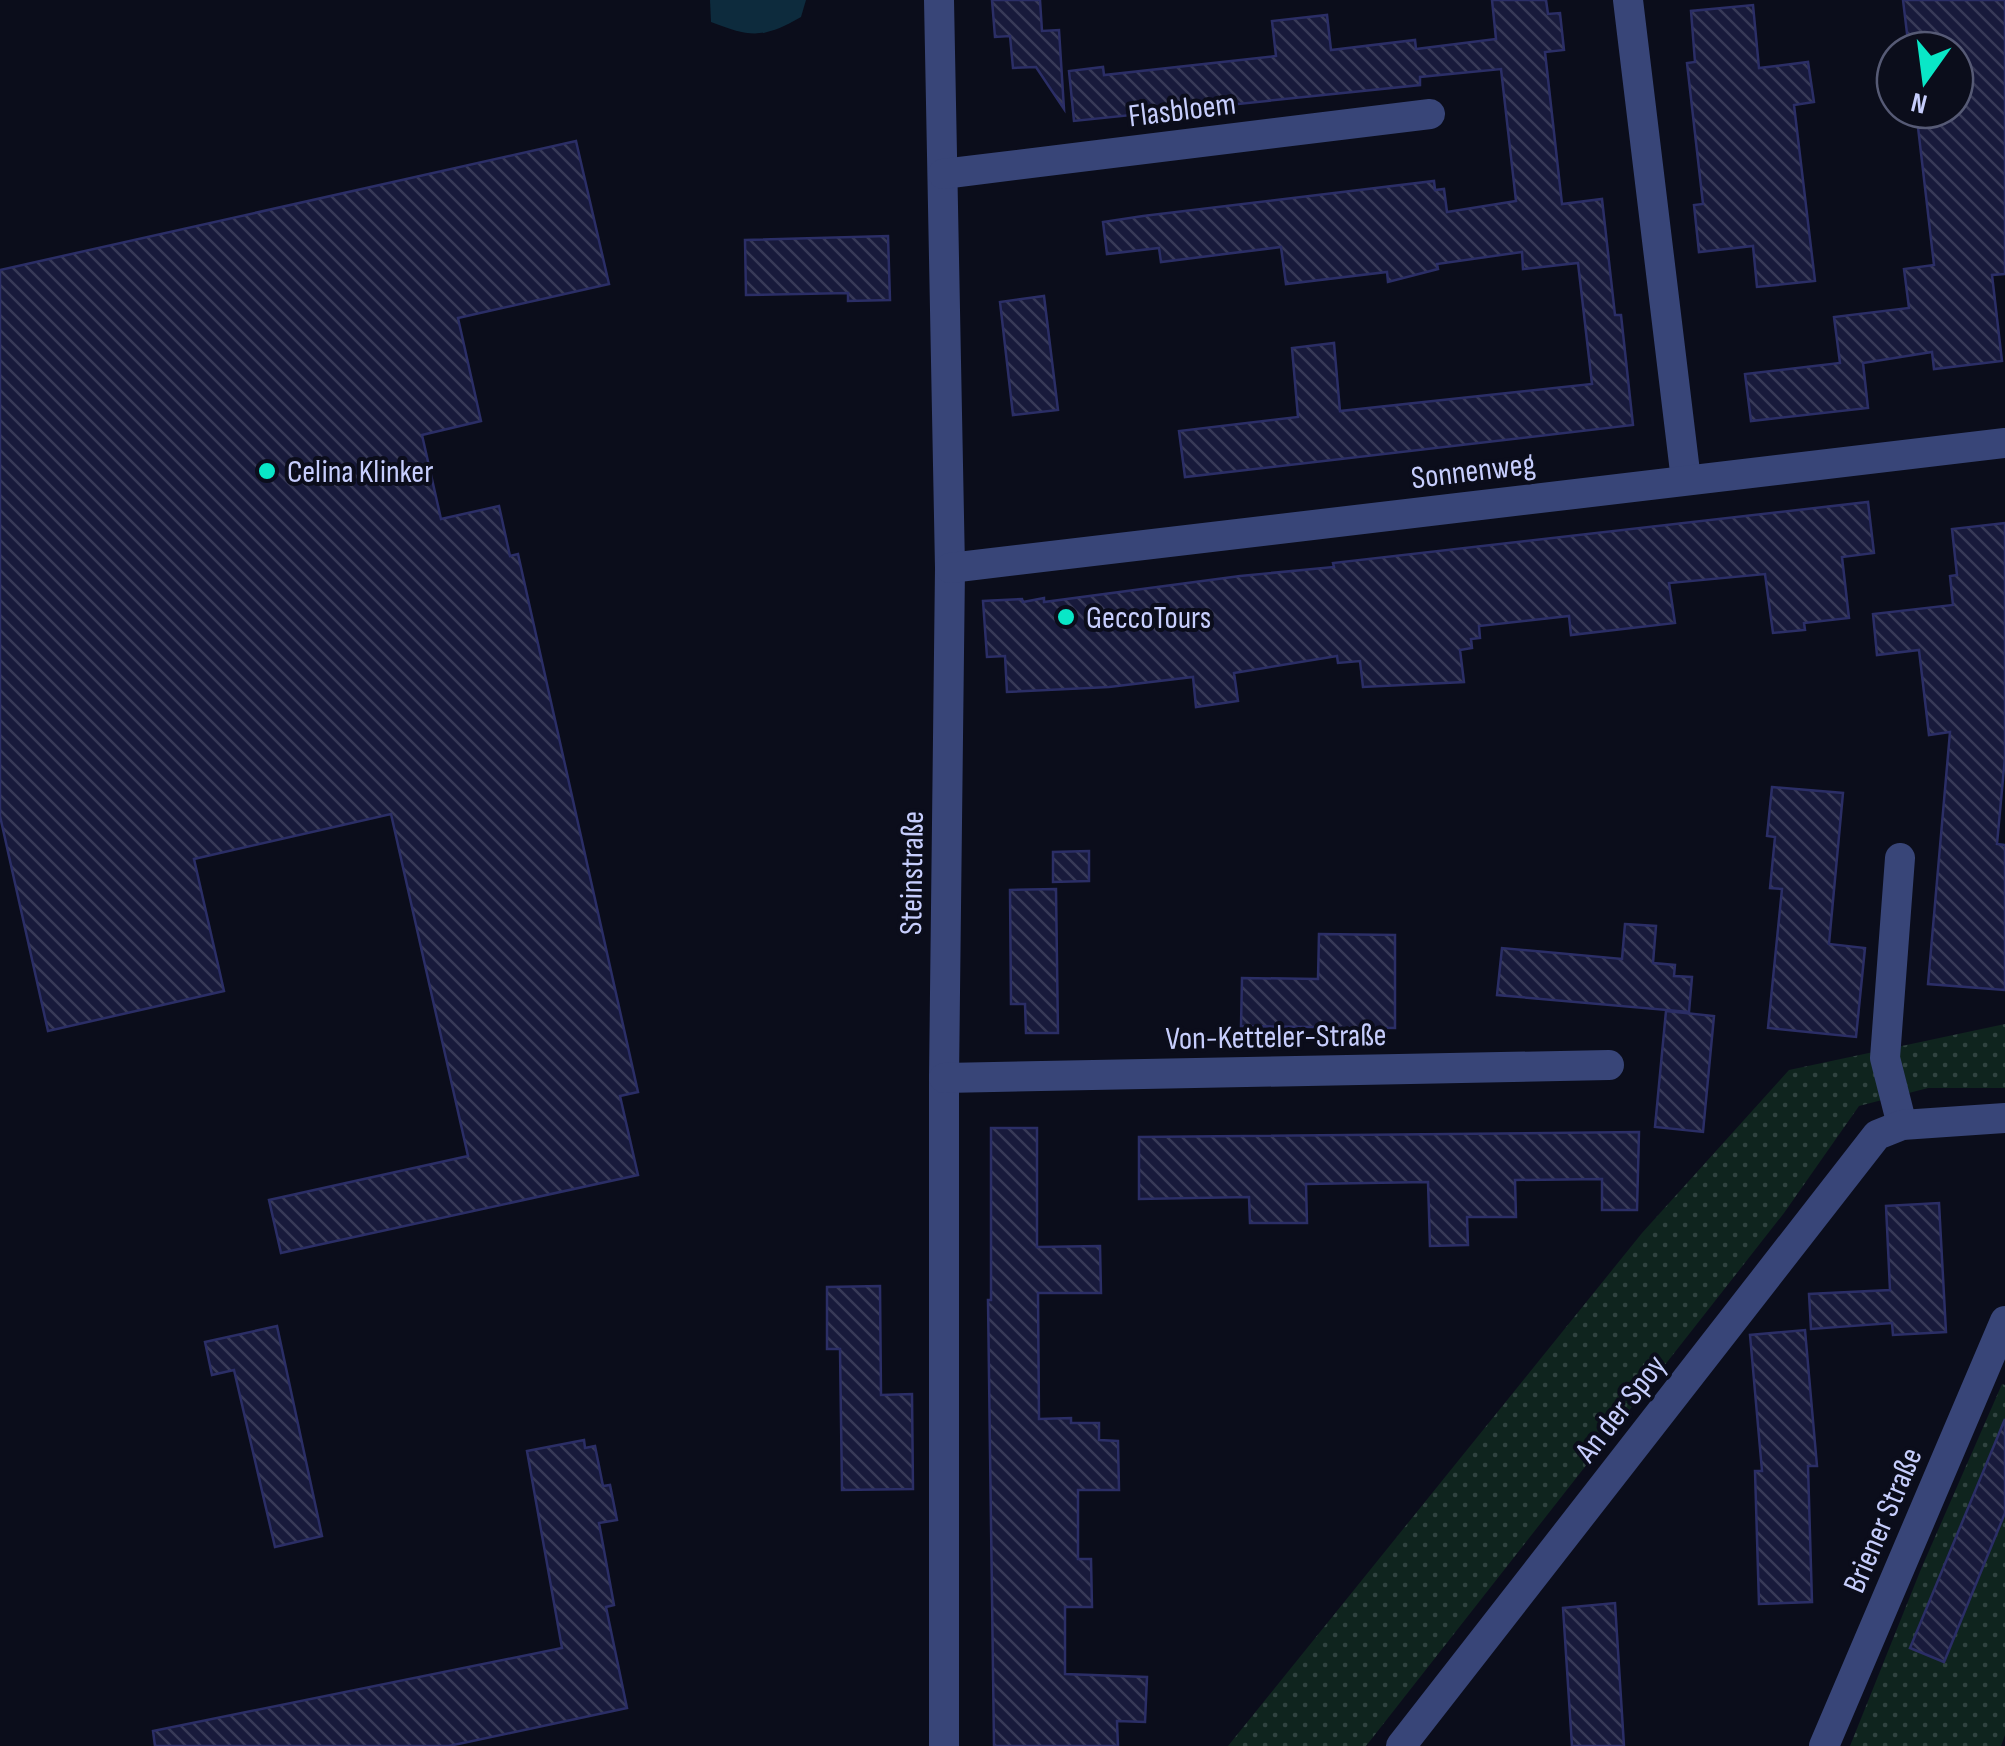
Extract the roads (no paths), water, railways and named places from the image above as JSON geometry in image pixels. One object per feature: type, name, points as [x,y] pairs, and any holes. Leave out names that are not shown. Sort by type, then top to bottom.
[{"type":"street","name":"Steinstraße","points":[[938,0],[950,568],[944,1078],[944,1746]]},
{"type":"street","points":[[1628,0],[1686,480]]},
{"type":"street","name":"Flasbloem","points":[[943,174],[1430,114]]},
{"type":"street","name":"Sonnenweg","points":[[950,568],[2005,443]]},
{"type":"street","points":[[1900,858],[1885,1058],[1902,1125],[2005,1118]]},
{"type":"street","name":"Von-Ketteler-Straße","points":[[944,1078],[1609,1065]]},
{"type":"street","name":"An der Spoy","points":[[1401,1746],[1877,1135],[1902,1125]]},
{"type":"street","name":"Briener Straße","points":[[1824,1746],[2005,1321]]},
{"type":"water","points":[[710,0],[806,0],[801,17],[766,32],[747,33],[711,22]]},
{"type":"place","name":"Celina Klinker","points":[[267,471]]},
{"type":"place","name":"GeccoTours","points":[[1066,617]]}]
